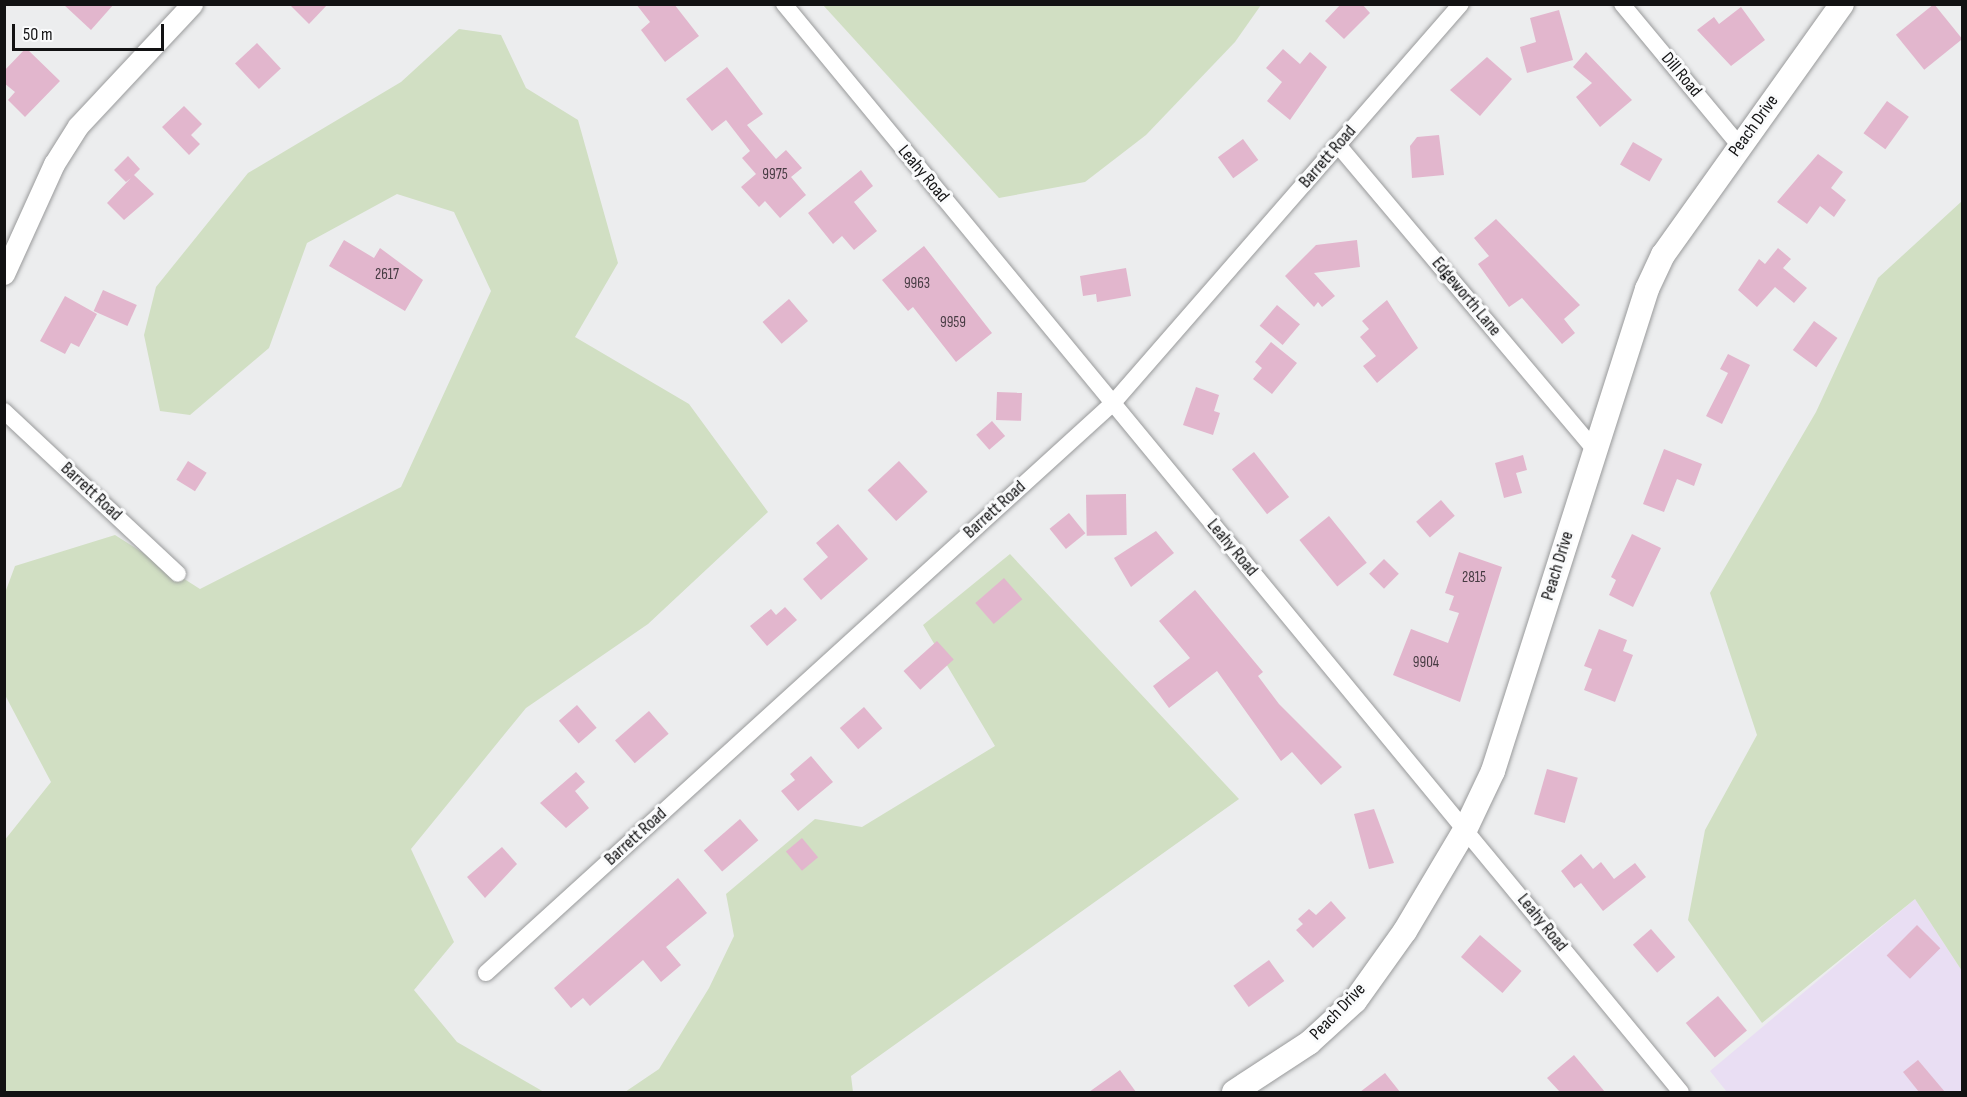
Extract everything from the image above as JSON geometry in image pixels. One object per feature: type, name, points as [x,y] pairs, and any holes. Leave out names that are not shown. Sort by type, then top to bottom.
[{"type":"main road","name":"Peach Drive","points":[[1234,1092],[1309,1043],[1354,1000],[1405,931],[1465,830],[1493,771],[1647,289],[1664,255],[1842,4]]},
{"type":"street","points":[[4,274],[54,164],[78,126],[192,4]]},
{"type":"street","name":"Leahy Road","points":[[784,4],[1681,1092]]},
{"type":"street","name":"Barrett Road","points":[[486,973],[1113,404],[1461,4]]},
{"type":"street","name":"Dill Road","points":[[1622,4],[1740,146]]},
{"type":"street","name":"Edgeworth Lane","points":[[1338,145],[1594,450]]},
{"type":"street","name":"Barrett Road","points":[[4,411],[178,574]]},
{"type":"shaded area","points":[[1915,899],[1962,971],[1962,1092],[1727,1092],[1710,1071]]},
{"type":"green space","points":[[823,5],[1261,5],[1235,42],[1146,135],[1085,182],[999,198]]},
{"type":"green space","points":[[459,29],[501,35],[526,88],[578,120],[618,263],[575,337],[689,404],[768,512],[648,624],[526,708],[411,849],[454,942],[414,990],[457,1042],[544,1092],[5,1092],[4,841],[51,782],[5,695],[5,593],[15,566],[115,535],[200,589],[401,487],[491,291],[454,212],[397,194],[307,243],[269,348],[190,415],[160,411],[144,335],[156,287],[248,173],[401,82]]},
{"type":"green space","points":[[1962,201],[1962,971],[1915,899],[1762,1023],[1688,920],[1705,830],[1757,735],[1710,593],[1816,412],[1878,278]]},
{"type":"green space","points":[[1010,554],[1239,799],[851,1076],[853,1092],[625,1092],[659,1069],[709,988],[734,936],[726,894],[815,819],[862,827],[995,746],[923,625]]},
{"type":"building","points":[[63,4],[114,4],[91,30]]},
{"type":"building","points":[[289,4],[328,4],[309,24]]},
{"type":"building","points":[[636,4],[674,4],[699,36],[665,62],[641,30],[650,22]]},
{"type":"building","points":[[1341,4],[1362,4],[1370,13],[1344,39],[1325,21]]},
{"type":"building","points":[[1934,4],[1962,39],[1924,70],[1896,35]]},
{"type":"building","points":[[1741,7],[1765,40],[1731,66],[1697,30],[1714,17],[1719,24]]},
{"type":"building","points":[[1559,10],[1573,60],[1527,73],[1520,47],[1536,42],[1530,18]]},
{"type":"building","points":[[257,43],[281,69],[259,89],[235,63]]},
{"type":"building","points":[[26,48],[60,81],[25,117],[8,100],[15,92],[4,83],[4,71]]},
{"type":"building","points":[[1283,49],[1300,64],[1310,52],[1327,67],[1290,120],[1267,101],[1282,82],[1266,68]]},
{"type":"building","points":[[1586,52],[1632,100],[1600,127],[1576,97],[1592,83],[1573,67]]},
{"type":"building","points":[[1487,57],[1512,79],[1480,116],[1450,90]]},
{"type":"building","points":[[727,67],[763,114],[747,125],[776,159],[786,150],[802,168],[791,177],[806,195],[780,218],[765,201],[759,207],[741,187],[756,174],[742,158],[750,151],[726,120],[712,131],[686,99]]},
{"type":"building","points":[[1887,101],[1909,117],[1885,149],[1863,133]]},
{"type":"building","points":[[184,106],[202,124],[191,135],[200,144],[189,155],[162,127]]},
{"type":"building","points":[[1439,135],[1444,175],[1412,178],[1410,146],[1417,137]]},
{"type":"building","points":[[1243,139],[1258,160],[1233,178],[1218,157]]},
{"type":"building","points":[[1633,142],[1662,159],[1649,182],[1620,165]]},
{"type":"building","points":[[1818,154],[1843,172],[1831,188],[1846,200],[1834,217],[1820,206],[1807,224],[1777,202]]},
{"type":"building","points":[[128,156],[140,169],[134,175],[154,194],[124,220],[107,203],[131,178],[126,182],[114,170]]},
{"type":"building","points":[[861,170],[873,186],[854,202],[877,231],[854,250],[842,236],[833,244],[808,213]]},
{"type":"building","points":[[1496,219],[1580,305],[1564,319],[1575,333],[1562,344],[1522,298],[1509,307],[1478,264],[1489,256],[1474,238]]},
{"type":"building","points":[[344,240],[374,258],[380,248],[423,280],[405,311],[329,266]]},
{"type":"building","points":[[1357,240],[1360,267],[1314,273],[1335,296],[1322,307],[1318,302],[1314,307],[1285,276],[1316,245]]},
{"type":"building","points":[[924,246],[992,333],[956,362],[913,307],[908,311],[882,280]]},
{"type":"building","points":[[1778,248],[1791,259],[1783,268],[1807,288],[1794,303],[1775,287],[1757,307],[1738,290],[1759,259],[1765,264]]},
{"type":"building","points":[[1126,268],[1131,296],[1097,302],[1096,294],[1083,296],[1080,276]]},
{"type":"building","points":[[103,290],[137,305],[127,326],[94,311]]},
{"type":"building","points":[[65,296],[97,314],[79,347],[71,343],[65,354],[40,341]]},
{"type":"building","points":[[789,299],[808,321],[782,344],[763,322]]},
{"type":"building","points":[[1387,300],[1418,348],[1377,383],[1363,366],[1376,356],[1360,337],[1369,329],[1362,321]]},
{"type":"building","points":[[1277,305],[1300,324],[1283,345],[1260,326]]},
{"type":"building","points":[[1814,321],[1837,338],[1816,367],[1793,350]]},
{"type":"building","points":[[1271,342],[1297,363],[1272,394],[1253,379],[1262,368],[1255,362]]},
{"type":"building","points":[[1728,354],[1750,365],[1722,424],[1706,416],[1728,373],[1720,369]]},
{"type":"building","points":[[1196,387],[1219,395],[1214,411],[1220,413],[1213,435],[1183,425]]},
{"type":"building","points":[[997,392],[1022,393],[1021,421],[996,420]]},
{"type":"building","points":[[992,421],[1005,436],[989,450],[976,435]]},
{"type":"building","points":[[1664,449],[1702,464],[1694,486],[1677,479],[1664,512],[1643,504]]},
{"type":"building","points":[[1254,452],[1289,497],[1267,514],[1232,469]]},
{"type":"building","points":[[1523,455],[1527,470],[1516,473],[1522,493],[1504,498],[1495,463]]},
{"type":"building","points":[[188,461],[207,473],[195,491],[176,480]]},
{"type":"building","points":[[899,461],[928,492],[896,521],[868,490]]},
{"type":"building","points":[[1126,494],[1127,535],[1087,536],[1086,495]]},
{"type":"building","points":[[1441,500],[1455,516],[1430,537],[1416,522]]},
{"type":"building","points":[[1069,513],[1085,533],[1066,549],[1050,529]]},
{"type":"building","points":[[1329,516],[1367,563],[1337,587],[1299,540]]},
{"type":"building","points":[[838,524],[868,559],[821,600],[803,579],[828,557],[816,543]]},
{"type":"building","points":[[1156,531],[1174,553],[1131,587],[1114,558]]},
{"type":"building","points":[[1632,534],[1661,548],[1633,607],[1609,595],[1616,580],[1611,577]]},
{"type":"building","points":[[1459,552],[1502,567],[1460,702],[1393,675],[1411,629],[1448,643],[1459,613],[1449,610],[1454,596],[1445,593]]},
{"type":"building","points":[[1384,559],[1399,574],[1384,589],[1369,574]]},
{"type":"building","points":[[1004,578],[1022,599],[994,624],[975,603]]},
{"type":"building","points":[[1195,590],[1263,672],[1258,676],[1279,704],[1342,767],[1321,785],[1292,752],[1281,761],[1217,671],[1169,708],[1153,686],[1190,658],[1159,621]]},
{"type":"building","points":[[785,607],[797,620],[767,646],[750,626],[771,609],[776,615]]},
{"type":"building","points":[[1599,629],[1627,640],[1623,651],[1633,655],[1615,702],[1584,690],[1592,669],[1584,666]]},
{"type":"building","points":[[937,641],[954,660],[920,690],[904,671]]},
{"type":"building","points":[[577,705],[597,728],[579,743],[559,721]]},
{"type":"building","points":[[864,707],[882,728],[858,749],[840,728]]},
{"type":"building","points":[[649,711],[669,734],[635,763],[615,741]]},
{"type":"building","points":[[811,756],[833,782],[798,811],[781,791],[795,780],[790,774]]},
{"type":"building","points":[[1547,769],[1578,778],[1565,823],[1534,814]]},
{"type":"building","points":[[576,772],[585,782],[575,791],[589,808],[566,828],[540,803]]},
{"type":"building","points":[[1374,809],[1394,863],[1369,869],[1354,814]]},
{"type":"building","points":[[740,819],[758,840],[722,872],[704,850]]},
{"type":"building","points":[[802,838],[818,857],[802,871],[786,851]]},
{"type":"building","points":[[502,847],[517,864],[485,898],[467,877]]},
{"type":"building","points":[[1581,854],[1593,869],[1601,862],[1614,879],[1635,863],[1646,877],[1603,911],[1581,883],[1574,888],[1561,871]]},
{"type":"building","points":[[678,878],[707,913],[666,947],[681,965],[661,982],[643,960],[590,1006],[583,998],[571,1008],[554,988]]},
{"type":"building","points":[[1331,901],[1346,918],[1313,948],[1296,930],[1303,924],[1298,919],[1309,909],[1316,915]]},
{"type":"building","points":[[1917,925],[1940,948],[1910,979],[1887,955]]},
{"type":"building","points":[[1651,929],[1675,957],[1657,973],[1633,945]]},
{"type":"building","points":[[1480,935],[1522,971],[1502,993],[1461,957]]},
{"type":"building","points":[[1269,960],[1284,981],[1249,1007],[1233,986]]},
{"type":"building","points":[[1718,996],[1747,1030],[1715,1057],[1686,1023]]},
{"type":"building","points":[[1574,1055],[1605,1092],[1560,1092],[1547,1078]]},
{"type":"building","points":[[1918,1060],[1945,1092],[1919,1092],[1903,1072]]},
{"type":"building","points":[[1120,1070],[1136,1092],[1089,1092]]},
{"type":"building","points":[[1385,1073],[1400,1092],[1360,1092]]}]
